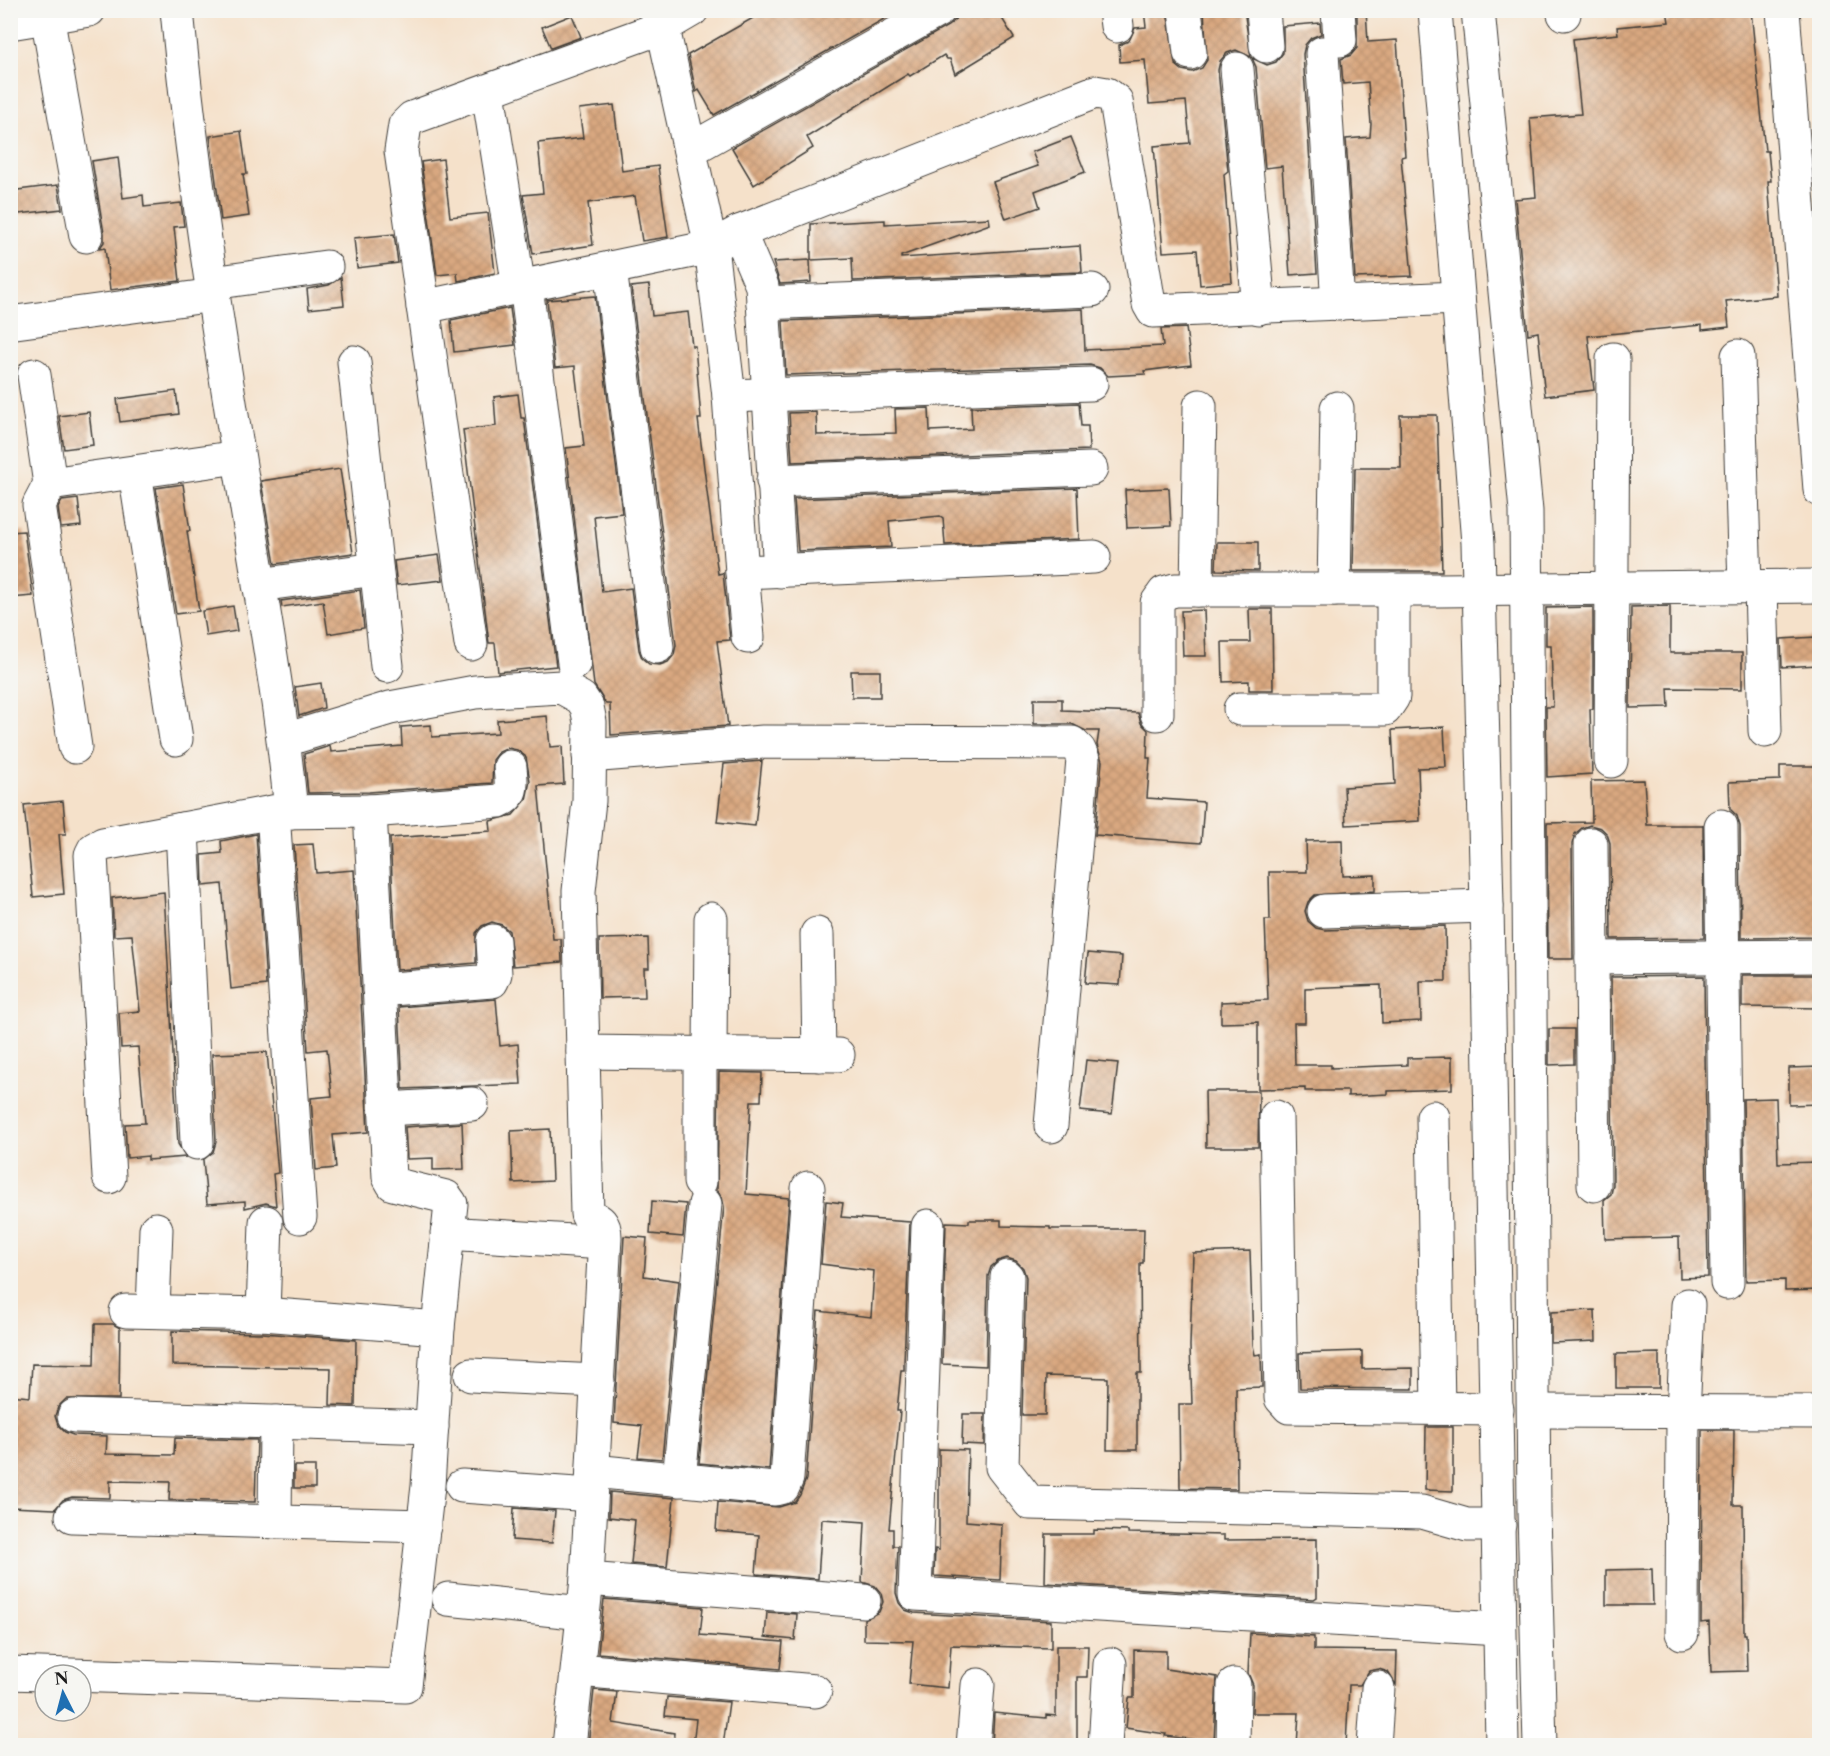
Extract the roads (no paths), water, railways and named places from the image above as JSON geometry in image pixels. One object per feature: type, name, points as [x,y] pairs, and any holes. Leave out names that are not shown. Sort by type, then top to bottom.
[{"type":"street","points":[[10,23],[47,14],[89,10]]},
{"type":"street","points":[[177,10],[186,103],[213,289],[285,741],[282,812],[300,1216]]},
{"type":"street","points":[[471,644],[401,151],[405,125],[412,118],[488,92],[661,19],[693,10]]},
{"type":"street","points":[[690,150],[939,10]]},
{"type":"street","points":[[1185,10],[1190,53]]},
{"type":"street","points":[[1263,10],[1266,46]]},
{"type":"street","points":[[1434,10],[1478,543],[1502,1746]]},
{"type":"street","points":[[1478,10],[1526,511],[1540,1746]]},
{"type":"street","points":[[1783,10],[1808,179],[1820,490]]},
{"type":"street","points":[[47,14],[86,236]]},
{"type":"street","points":[[661,19],[690,150],[725,240],[729,396],[748,637]]},
{"type":"street","points":[[1333,34],[1338,304]]},
{"type":"street","points":[[1237,69],[1259,308]]},
{"type":"street","points":[[488,92],[522,287],[574,663]]},
{"type":"street","points":[[423,307],[610,268],[725,240],[1095,92],[1107,94],[1116,101],[1149,304],[1153,310],[1259,308],[1458,298]]},
{"type":"street","points":[[725,240],[756,270],[763,303],[780,571]]},
{"type":"street","points":[[16,322],[213,289],[326,267]]},
{"type":"street","points":[[610,268],[657,647]]},
{"type":"street","points":[[763,303],[1092,290]]},
{"type":"street","points":[[1738,356],[1765,731]]},
{"type":"street","points":[[1611,761],[1613,359]]},
{"type":"street","points":[[354,362],[387,666]]},
{"type":"street","points":[[34,375],[50,484],[39,505],[75,747]]},
{"type":"street","points":[[729,396],[1091,384]]},
{"type":"street","points":[[1197,590],[1200,406]]},
{"type":"street","points":[[1334,590],[1337,408]]},
{"type":"street","points":[[50,484],[238,456]]},
{"type":"street","points":[[774,481],[1091,469]]},
{"type":"street","points":[[135,471],[176,739]]},
{"type":"street","points":[[742,572],[1094,557]]},
{"type":"street","points":[[259,585],[376,569]]},
{"type":"street","points":[[1157,714],[1157,603],[1164,593],[1175,590],[1527,590],[1820,586]]},
{"type":"street","points":[[1240,709],[1385,709],[1393,697],[1393,590]]},
{"type":"street","points":[[285,741],[390,708],[475,692],[550,686],[571,690],[587,707],[590,722],[589,801],[579,891],[587,1214],[601,1221],[605,1227],[587,1579],[569,1746]]},
{"type":"street","points":[[589,756],[764,742],[1072,743],[1079,750],[1083,759],[1051,1125]]},
{"type":"street","points":[[109,1177],[91,855],[94,849],[103,844],[282,812],[370,811],[499,801],[508,798],[511,792],[510,766]]},
{"type":"street","points":[[10,1673],[405,1686],[424,1526],[438,1328],[451,1204],[446,1197],[393,1185],[390,1177],[370,811]]},
{"type":"street","points":[[1721,826],[1726,1283]]},
{"type":"street","points":[[182,829],[197,1143]]},
{"type":"street","points":[[1591,844],[1594,1185]]},
{"type":"street","points":[[1324,911],[1487,906]]},
{"type":"street","points":[[679,1480],[702,1193],[711,919]]},
{"type":"street","points":[[583,1052],[829,1055],[817,934]]},
{"type":"street","points":[[379,990],[492,981],[495,974],[493,941]]},
{"type":"street","points":[[1592,957],[1820,956]]},
{"type":"street","points":[[386,1109],[472,1104]]},
{"type":"street","points":[[1276,1117],[1281,1398],[1284,1403],[1289,1407],[1497,1408]]},
{"type":"street","points":[[1433,1117],[1437,1408]]},
{"type":"street","points":[[462,1486],[679,1480],[775,1489],[783,1487],[787,1478],[808,1188]]},
{"type":"street","points":[[263,1314],[266,1222]]},
{"type":"street","points":[[928,1226],[915,1594],[1500,1629]]},
{"type":"street","points":[[156,1229],[139,1311],[263,1314],[438,1328]]},
{"type":"street","points":[[447,1233],[604,1243]]},
{"type":"street","points":[[1007,1277],[1002,1467],[1030,1503],[1422,1512],[1467,1525],[1499,1525]]},
{"type":"street","points":[[1682,1633],[1683,1414],[1688,1305]]},
{"type":"street","points":[[471,1375],[598,1381]]},
{"type":"street","points":[[1535,1412],[1683,1414],[1820,1412]]},
{"type":"street","points":[[74,1416],[432,1427]]},
{"type":"street","points":[[275,1522],[276,1422]]},
{"type":"street","points":[[72,1516],[424,1526]]},
{"type":"street","points":[[587,1579],[864,1601]]},
{"type":"street","points":[[448,1599],[583,1613]]},
{"type":"street","points":[[1105,1746],[1110,1664]]},
{"type":"street","points":[[579,1670],[815,1691]]},
{"type":"street","points":[[1233,1746],[1234,1684]]},
{"type":"street","points":[[973,1746],[978,1685]]},
{"type":"street","points":[[1374,1746],[1378,1688]]}]
